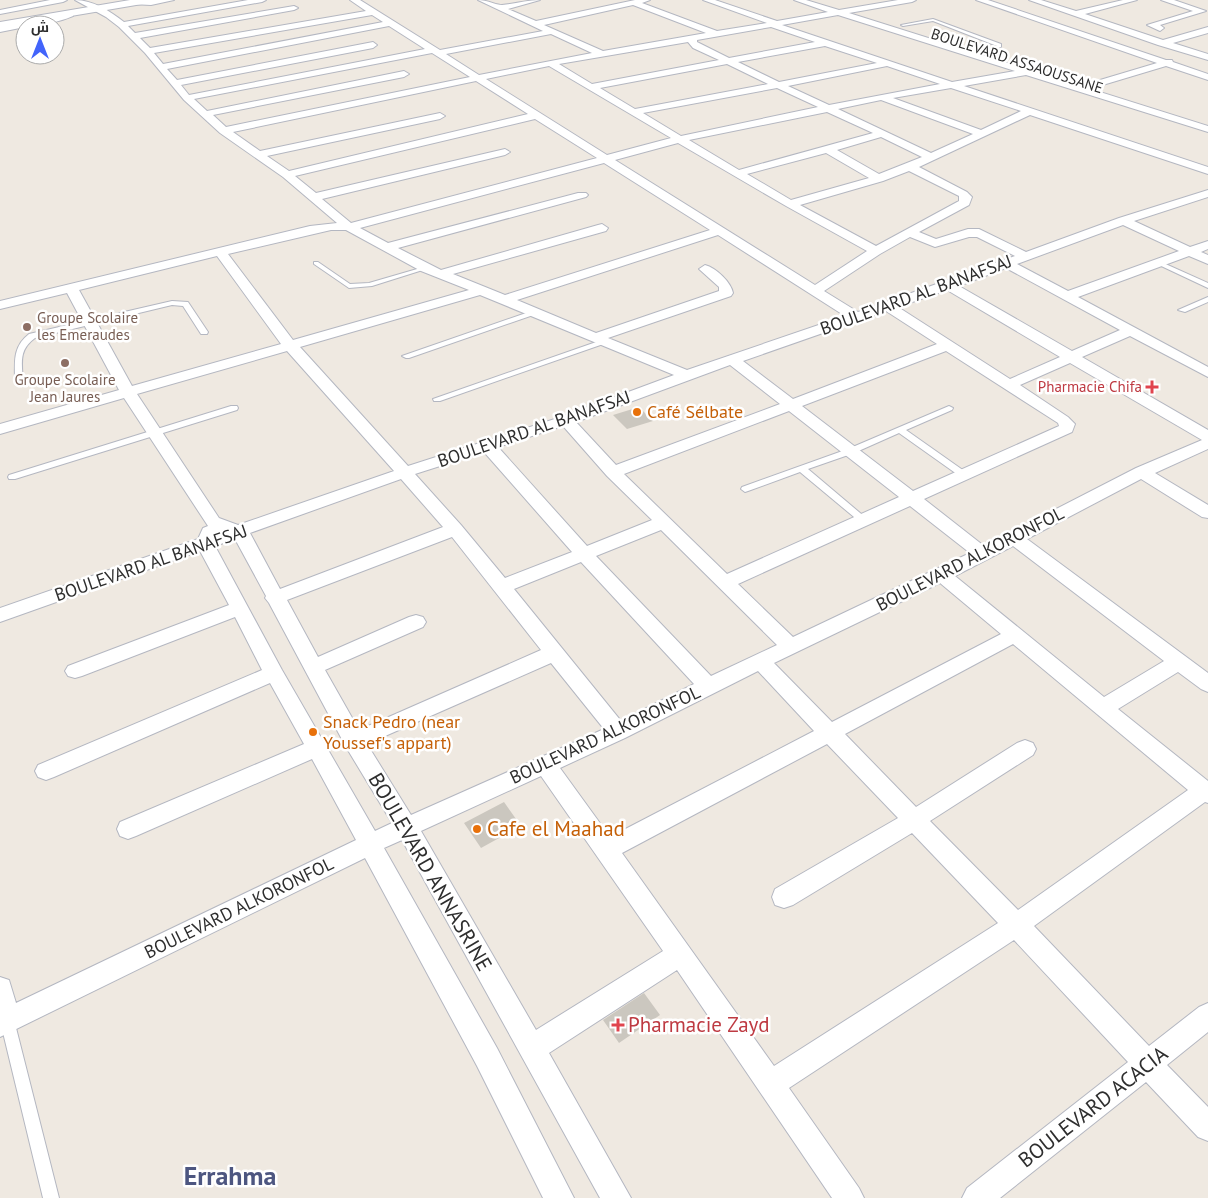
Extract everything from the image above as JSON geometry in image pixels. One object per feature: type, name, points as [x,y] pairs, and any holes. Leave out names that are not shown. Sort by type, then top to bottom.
[{"type":"street","points":[[0,12],[63,0]]},
{"type":"street","points":[[79,0],[122,25],[148,51],[188,98],[224,131],[287,175],[348,227],[426,268],[687,375]]},
{"type":"street","points":[[0,27],[70,14],[119,0]]},
{"type":"street","points":[[0,20],[148,0]]},
{"type":"street","points":[[134,2],[146,3],[170,0]]},
{"type":"street","points":[[122,25],[262,0]]},
{"type":"street","points":[[354,0],[855,316]]},
{"type":"street","points":[[482,0],[602,54]]},
{"type":"street","points":[[499,8],[536,0]]},
{"type":"street","points":[[535,24],[646,0]]},
{"type":"street","points":[[707,0],[825,43],[1208,171]]},
{"type":"street","name":"BOULEVARD ASSAOUSSANE","points":[[798,0],[1208,129]]},
{"type":"street","name":"BOULEVARD ASSAOUSSANE","points":[[826,0],[1208,121]]},
{"type":"street","points":[[224,131],[550,63],[912,0]]},
{"type":"street","points":[[980,0],[1208,77]]},
{"type":"street","points":[[1076,14],[1133,0]]},
{"type":"street","points":[[1165,0],[1205,12]]},
{"type":"street","points":[[1040,1],[1161,43],[1208,57]]},
{"type":"street","points":[[634,3],[716,34]]},
{"type":"street","points":[[134,36],[294,8]]},
{"type":"street","points":[[148,51],[374,12]]},
{"type":"street","points":[[1160,28],[1151,25],[1205,12]]},
{"type":"street","points":[[1064,28],[1097,21]]},
{"type":"street","points":[[161,67],[390,23]]},
{"type":"street","points":[[1161,43],[1208,30]]},
{"type":"street","points":[[188,98],[550,32]]},
{"type":"street","points":[[693,39],[692,43],[696,46],[932,157]]},
{"type":"street","points":[[590,87],[825,43]]},
{"type":"street","points":[[175,83],[373,45]]},
{"type":"street","points":[[1093,85],[1208,51]]},
{"type":"street","points":[[550,63],[790,204],[876,251]]},
{"type":"street","points":[[634,112],[888,64]]},
{"type":"street","points":[[0,305],[310,230],[331,226],[348,227],[681,139],[883,97],[1027,72]]},
{"type":"street","points":[[205,114],[404,74]]},
{"type":"street","points":[[883,97],[980,133]]},
{"type":"street","points":[[790,204],[879,179],[910,167],[1030,111]]},
{"type":"street","points":[[287,175],[536,115]]},
{"type":"street","points":[[257,155],[440,116]]},
{"type":"street","points":[[739,173],[882,134]]},
{"type":"street","points":[[828,149],[879,179]]},
{"type":"street","points":[[314,197],[505,152]]},
{"type":"street","points":[[814,290],[876,251],[965,203],[967,200],[962,194],[910,167]]},
{"type":"street","name":"BOULEVARD AL BANAFSAJ","points":[[0,615],[406,472],[566,420],[687,375],[948,285],[1123,221],[1208,193]]},
{"type":"street","points":[[388,247],[582,194]]},
{"type":"street","points":[[1123,221],[1208,260]]},
{"type":"street","points":[[440,274],[602,228]]},
{"type":"street","points":[[504,300],[719,231]]},
{"type":"street","points":[[910,233],[935,243],[968,233],[978,233],[1024,256]]},
{"type":"street","points":[[1068,296],[1208,245]]},
{"type":"street","points":[[220,252],[289,344],[406,472],[455,529],[618,732]]},
{"type":"street","points":[[1006,263],[1207,371]]},
{"type":"street","points":[[600,340],[726,293],[725,286],[705,269]]},
{"type":"street","points":[[948,285],[1208,437]]},
{"type":"street","points":[[70,287],[128,393],[153,434],[213,522],[240,532]]},
{"type":"street","points":[[0,429],[128,393],[289,344],[480,291]]},
{"type":"street","points":[[725,582],[1066,429],[1067,424],[1063,420],[887,306]]},
{"type":"street","points":[[1008,385],[1130,331]]},
{"type":"street","points":[[613,472],[948,345]]},
{"type":"street","points":[[733,360],[982,553]]},
{"type":"street","points":[[566,420],[613,472],[791,647]]},
{"type":"street","name":"BOULEVARD ALKORONFOL","points":[[4,1022],[370,844],[618,732],[708,686],[942,575],[1142,472],[1208,443]]},
{"type":"street","points":[[488,446],[583,553],[708,686]]},
{"type":"street","points":[[1142,472],[1208,513]]},
{"type":"street","points":[[205,543],[213,522]]},
{"type":"street","points":[[501,586],[664,522]]},
{"type":"street","points":[[274,598],[455,529]]},
{"type":"street","name":"BOULEVARD ANNASRINE","points":[[240,532],[274,598],[354,741],[406,827],[616,1198]]},
{"type":"street","points":[[1014,538],[1208,684]]},
{"type":"street","name":"BOULEVARD ANNASRINE","points":[[205,543],[274,673],[487,1057],[559,1198]]},
{"type":"street","points":[[771,1084],[1016,924],[1206,793],[942,575]]},
{"type":"street","points":[[74,671],[240,608]]},
{"type":"street","points":[[313,667],[416,622]]},
{"type":"street","points":[[606,850],[1015,635]]},
{"type":"street","points":[[354,741],[554,653]]},
{"type":"street","points":[[761,662],[1016,924],[1208,1127]]},
{"type":"street","points":[[1103,708],[1178,662]]},
{"type":"street","points":[[46,771],[274,673]]},
{"type":"street","points":[[128,829],[317,748]]},
{"type":"street","points":[[784,897],[915,820],[1025,749]]},
{"type":"street","points":[[545,764],[680,954],[849,1198]]},
{"type":"street","points":[[532,1048],[680,954]]},
{"type":"street","points":[[0,989],[4,1022]]},
{"type":"street","name":"BOULEVARD ACACIA","points":[[977,1198],[1208,1016]]},
{"type":"lane","points":[[903,25],[925,20],[941,22],[999,45],[999,47],[988,51]]},
{"type":"lane","points":[[316,263],[348,286],[370,285],[426,268]]},
{"type":"lane","points":[[1159,263],[1208,286]]},
{"type":"lane","points":[[1182,310],[1208,299]]},
{"type":"lane","points":[[19,382],[18,348],[32,336],[172,302],[185,304],[204,332]]},
{"type":"lane","points":[[406,356],[535,313]]},
{"type":"lane","points":[[437,399],[600,340]]},
{"type":"lane","points":[[12,477],[234,408]]},
{"type":"lane","points":[[745,489],[851,451],[949,408]]},
{"type":"lane","points":[[900,430],[964,475]]},
{"type":"lane","points":[[802,469],[864,520]]},
{"type":"lane","points":[[4,1022],[51,1198]]},
{"type":"building","points":[[639,407],[653,421],[627,429],[613,415]]},
{"type":"building","points":[[504,802],[521,826],[481,848],[464,823]]},
{"type":"building","points":[[644,993],[660,1015],[619,1043],[603,1020]]},
{"type":"place","name":"Groupe Scolaire les Emeraudes","points":[[27,327]]},
{"type":"place","name":"Groupe Scolaire Jean Jaures","points":[[65,363]]},
{"type":"place","name":"Pharmacie Chifa","points":[[1152,387]]},
{"type":"place","name":"Café Sélbate","points":[[637,412]]},
{"type":"place","name":"Snack Pedro (near Youssef's appart)","points":[[313,732]]},
{"type":"place","name":"Cafe el Maahad","points":[[477,829]]},
{"type":"place","name":"Pharmacie Zayd","points":[[618,1025]]},
{"type":"district","name":"Errahma","points":[[230,1176]]}]
